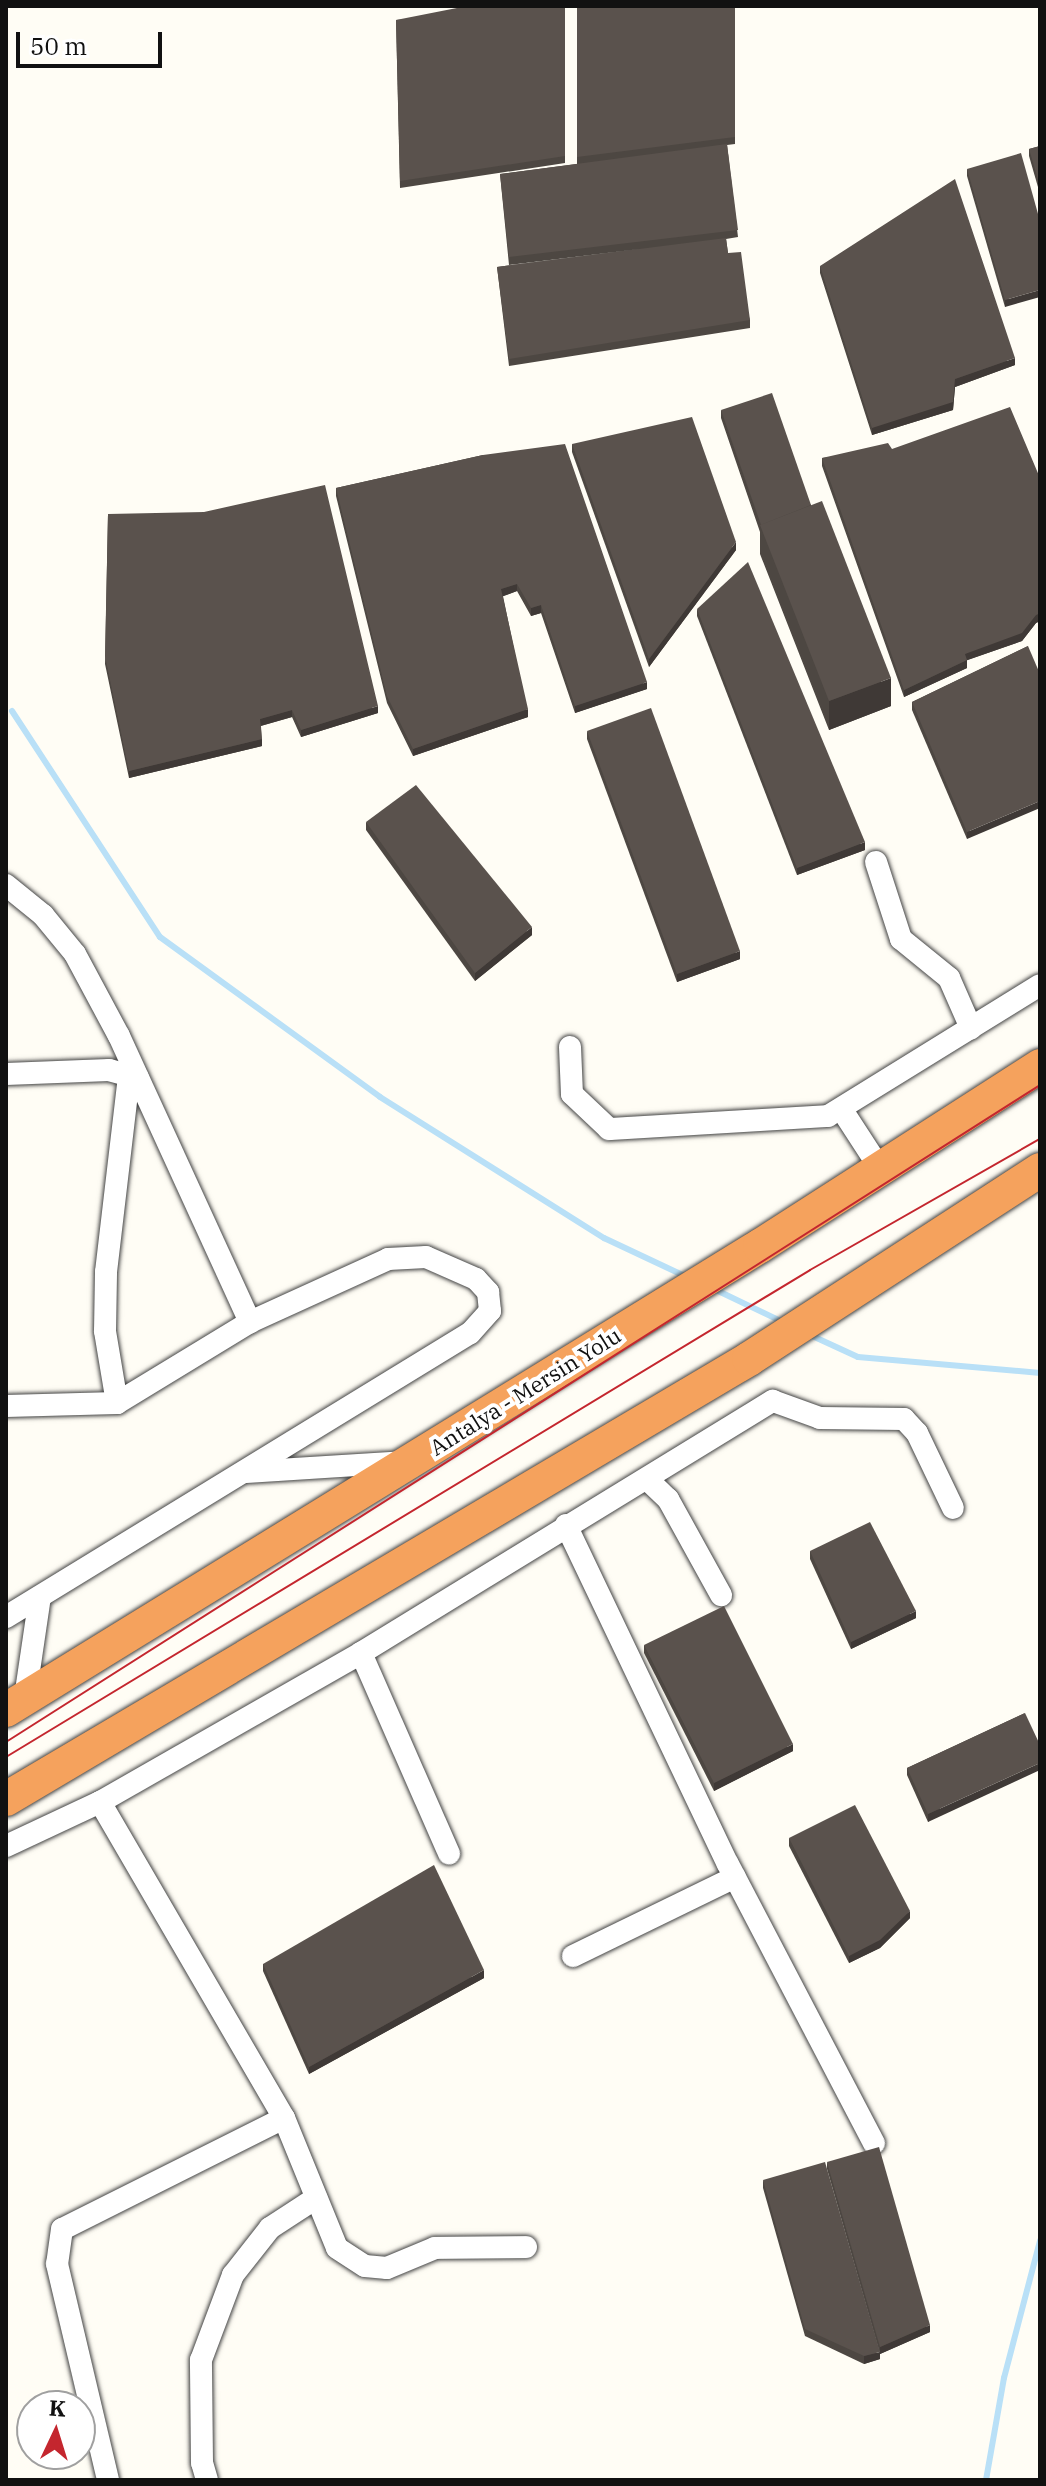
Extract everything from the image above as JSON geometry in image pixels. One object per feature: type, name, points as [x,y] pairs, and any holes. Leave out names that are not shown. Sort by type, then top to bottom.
[{"type":"highway","name":"Antalya - Mersin Yolu","points":[[16,1704],[760,1246],[1039,1066]]},
{"type":"highway","points":[[6,1799],[749,1359],[1040,1170]]},
{"type":"highway","points":[[6,1824],[44,1776]]},
{"type":"street","points":[[876,862],[901,939],[949,978],[971,1028]]},
{"type":"street","points":[[6,885],[43,915],[75,954],[250,1322]]},
{"type":"street","points":[[570,1047],[572,1094],[609,1129],[828,1116],[1040,985]]},
{"type":"street","points":[[6,1074],[82,1069],[133,1076]]},
{"type":"street","points":[[117,1403],[105,1331],[106,1272],[133,1076]]},
{"type":"street","points":[[842,1110],[879,1167]]},
{"type":"street","points":[[6,1406],[117,1403],[250,1322],[388,1259],[426,1257],[476,1279],[488,1292],[490,1311],[470,1333],[6,1617]]},
{"type":"street","points":[[6,1846],[100,1802],[361,1653],[773,1401],[820,1418],[904,1419],[917,1433],[953,1508]]},
{"type":"street","points":[[240,1473],[412,1461]]},
{"type":"street","points":[[648,1480],[668,1499],[721,1595]]},
{"type":"street","points":[[566,1525],[735,1877],[874,2143]]},
{"type":"street","points":[[16,1704],[40,1597]]},
{"type":"street","points":[[361,1653],[449,1853]]},
{"type":"street","points":[[100,1802],[284,2118],[337,2248],[365,2266],[387,2268],[435,2248],[526,2247]]},
{"type":"street","points":[[573,1956],[735,1877]]},
{"type":"street","points":[[108,2480],[57,2264],[62,2229],[284,2118]]},
{"type":"street","points":[[207,2480],[202,2463],[201,2360],[233,2275],[270,2228],[316,2198]]},
{"type":"building","points":[[467,6],[565,6],[565,156],[400,181],[396,20]]},
{"type":"building","points":[[577,6],[735,6],[735,137],[577,157]]},
{"type":"building","points":[[727,144],[738,230],[509,257],[500,174]]},
{"type":"building","points":[[1040,146],[1040,186],[1029,149]]},
{"type":"building","points":[[1021,153],[1040,221],[1040,290],[1005,300],[967,169]]},
{"type":"building","points":[[955,179],[1015,358],[955,379],[953,402],[872,428],[820,266]]},
{"type":"building","points":[[726,238],[728,253],[741,252],[750,320],[509,359],[497,267]]},
{"type":"building","points":[[772,393],[811,505],[761,525],[721,410]]},
{"type":"building","points":[[1010,407],[1040,478],[1040,613],[1022,633],[965,654],[967,660],[904,690],[822,458],[888,443],[892,449]]},
{"type":"building","points":[[692,417],[736,542],[649,659],[572,444]]},
{"type":"building","points":[[565,444],[647,682],[575,706],[541,605],[531,608],[517,584],[501,589],[528,709],[413,749],[387,696],[336,488],[483,455]]},
{"type":"building","points":[[325,485],[378,706],[301,730],[292,710],[260,719],[262,739],[129,771],[105,656],[108,514],[204,512]]},
{"type":"building","points":[[822,501],[891,678],[829,701],[760,525]]},
{"type":"building","points":[[748,562],[865,842],[797,868],[697,609]]},
{"type":"building","points":[[1028,646],[1040,674],[1040,801],[967,832],[912,702]]},
{"type":"building","points":[[651,708],[740,951],[677,974],[587,731]]},
{"type":"building","points":[[416,785],[532,927],[475,973],[366,822]]},
{"type":"building","points":[[870,1522],[916,1611],[851,1642],[810,1551]]},
{"type":"building","points":[[724,1606],[793,1744],[714,1783],[644,1645]]},
{"type":"building","points":[[1025,1713],[1040,1745],[1040,1763],[928,1814],[907,1768]]},
{"type":"building","points":[[855,1805],[910,1911],[880,1940],[849,1956],[789,1838]]},
{"type":"building","points":[[434,1865],[484,1970],[309,2067],[263,1964]]},
{"type":"building","points":[[879,2147],[930,2325],[880,2347],[827,2162]]},
{"type":"building","points":[[825,2162],[880,2352],[864,2356],[805,2329],[763,2180]]},
{"type":"waterway","points":[[12,711],[160,937],[380,1097],[604,1238],[689,1278]]},
{"type":"waterway","points":[[714,1289],[783,1322]]},
{"type":"waterway","points":[[808,1334],[858,1357],[1040,1373]]},
{"type":"waterway","points":[[986,2480],[1004,2378],[1040,2241]]},
{"type":"tram line","points":[[6,1742],[1040,1085]]},
{"type":"tram line","points":[[6,1757],[810,1270],[1040,1139]]}]
